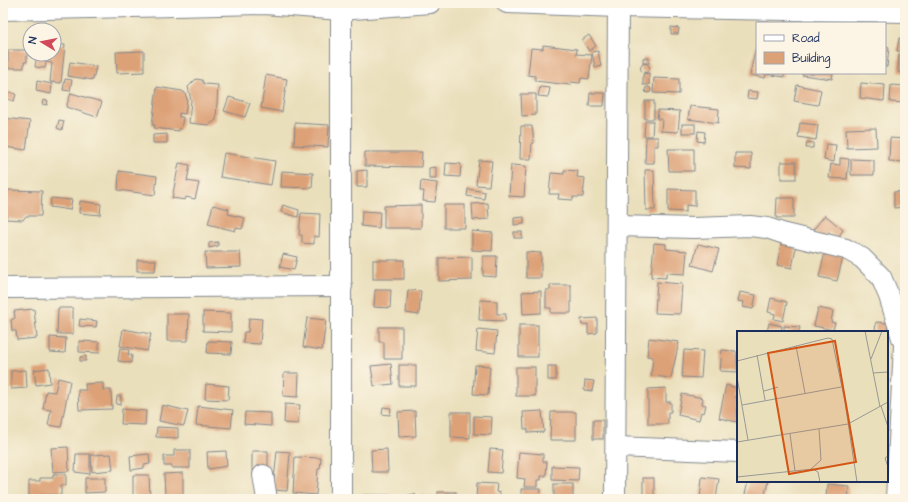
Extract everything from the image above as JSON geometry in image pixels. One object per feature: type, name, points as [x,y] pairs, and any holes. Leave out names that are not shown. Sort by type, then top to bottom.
[{"type":"street","points":[[3,10],[265,4],[341,10],[430,3]]},
{"type":"street","points":[[507,3],[905,12]]},
{"type":"street","points":[[615,499],[617,447],[618,5]]},
{"type":"street","points":[[341,10],[341,499]]},
{"type":"street","points":[[617,226],[694,228],[750,226],[767,228],[846,249],[862,258],[881,277],[904,334],[892,458],[896,499]]},
{"type":"street","points":[[3,288],[342,286]]},
{"type":"street","points":[[617,447],[737,452]]},
{"type":"street","points":[[263,475],[267,499]]},
{"type":"building","points":[[671,27],[679,28],[678,34],[671,34]]},
{"type":"building","points":[[589,35],[596,46],[589,51],[582,40]]},
{"type":"building","points":[[899,38],[905,39],[905,52],[897,51]]},
{"type":"building","points":[[62,45],[65,45],[61,83],[50,82],[52,63],[46,62],[62,62]]},
{"type":"building","points":[[543,45],[577,49],[576,54],[592,55],[589,79],[581,78],[580,83],[571,82],[570,85],[535,81],[535,76],[528,75],[531,48],[543,49]]},
{"type":"building","points":[[756,46],[756,74],[766,74],[765,78],[750,75]]},
{"type":"building","points":[[886,46],[889,47],[886,67]]},
{"type":"building","points":[[8,50],[22,50],[22,62],[24,62],[24,68],[8,68]]},
{"type":"building","points":[[144,51],[144,72],[117,73],[116,52]]},
{"type":"building","points":[[598,51],[601,66],[595,68],[592,52]]},
{"type":"building","points":[[899,54],[905,55],[905,73],[898,72]]},
{"type":"building","points":[[643,58],[649,58],[649,63],[643,63]]},
{"type":"building","points":[[36,62],[46,62],[45,68],[35,67]]},
{"type":"building","points":[[70,62],[96,66],[93,80],[68,76]]},
{"type":"building","points":[[643,64],[647,64],[649,68],[647,72],[643,72],[641,70],[641,66]]},
{"type":"building","points":[[649,73],[649,85],[643,85],[643,74]]},
{"type":"building","points":[[766,74],[784,74],[784,77]]},
{"type":"building","points":[[802,74],[833,74],[832,79]]},
{"type":"building","points":[[266,75],[287,79],[282,112],[261,108]]},
{"type":"building","points":[[654,78],[679,79],[679,94],[653,93]]},
{"type":"building","points":[[65,79],[72,80],[70,91],[63,90]]},
{"type":"building","points":[[196,79],[202,80],[204,84],[218,85],[216,120],[209,125],[189,123],[191,100],[188,87]]},
{"type":"building","points":[[37,81],[52,84],[51,94],[36,91]]},
{"type":"building","points":[[861,83],[885,85],[884,101],[860,98]]},
{"type":"building","points":[[797,85],[821,90],[818,105],[794,101]]},
{"type":"building","points":[[891,85],[905,86],[905,103],[890,102]]},
{"type":"building","points":[[157,87],[182,91],[185,93],[187,99],[185,114],[179,113],[179,117],[183,117],[181,129],[179,129],[179,131],[154,128],[155,125],[152,125]]},
{"type":"building","points":[[540,87],[550,88],[548,97],[538,96]]},
{"type":"building","points":[[648,87],[651,90],[648,93],[645,90]]},
{"type":"building","points":[[6,91],[16,94],[14,101],[4,98]]},
{"type":"building","points":[[748,91],[758,92],[757,99],[747,98]]},
{"type":"building","points":[[71,93],[102,102],[97,117],[66,107]]},
{"type":"building","points":[[590,93],[605,93],[604,106],[589,106]]},
{"type":"building","points":[[521,94],[536,94],[536,115],[522,116]]},
{"type":"building","points":[[229,97],[250,103],[245,117],[224,111]]},
{"type":"building","points":[[43,100],[48,101],[47,105],[42,104]]},
{"type":"building","points":[[645,101],[654,101],[654,119],[645,119]]},
{"type":"building","points":[[690,106],[719,109],[718,123],[688,119]]},
{"type":"building","points":[[658,110],[680,111],[678,132],[661,131],[662,119],[657,119]]},
{"type":"building","points":[[3,118],[30,121],[26,150],[5,147],[6,132],[3,131]]},
{"type":"building","points":[[59,120],[64,121],[62,130],[57,128]]},
{"type":"building","points":[[645,121],[653,121],[652,136],[644,136]]},
{"type":"building","points":[[295,123],[329,125],[328,147],[294,145]]},
{"type":"building","points":[[800,123],[818,125],[816,140],[798,137]]},
{"type":"building","points":[[682,124],[695,124],[695,133],[682,133]]},
{"type":"building","points":[[521,126],[532,126],[534,143],[532,143],[531,159],[520,159]]},
{"type":"building","points":[[876,128],[877,147],[847,148],[846,129]]},
{"type":"building","points":[[698,131],[705,132],[704,142],[697,141]]},
{"type":"building","points":[[167,134],[167,143],[153,143],[153,135]]},
{"type":"building","points":[[646,137],[658,137],[658,146],[654,146],[654,163],[645,163]]},
{"type":"building","points":[[890,138],[905,139],[905,162],[889,161]]},
{"type":"building","points":[[807,142],[813,143],[813,148],[806,148]]},
{"type":"building","points":[[826,144],[836,145],[834,162],[824,160]]},
{"type":"building","points":[[668,149],[694,149],[694,171],[669,171]]},
{"type":"building","points":[[365,152],[422,152],[421,167],[365,166]]},
{"type":"building","points":[[224,153],[275,161],[271,185],[220,177]]},
{"type":"building","points":[[735,153],[751,153],[751,169],[735,168]]},
{"type":"building","points":[[840,158],[849,159],[847,179],[829,178],[831,164],[840,165]]},
{"type":"building","points":[[851,159],[874,160],[874,175],[851,175]]},
{"type":"building","points":[[479,160],[492,161],[489,186],[476,185]]},
{"type":"building","points":[[781,162],[796,162],[796,179],[781,179]]},
{"type":"building","points":[[179,163],[190,165],[187,181],[199,183],[195,199],[186,197],[185,200],[172,198]]},
{"type":"building","points":[[446,163],[461,164],[460,177],[445,176]]},
{"type":"building","points":[[511,165],[526,166],[524,197],[509,196]]},
{"type":"building","points":[[436,167],[436,179],[429,179],[429,168]]},
{"type":"building","points":[[367,170],[367,187],[357,187],[357,171]]},
{"type":"building","points":[[564,170],[578,171],[577,177],[585,178],[583,197],[573,197],[573,200],[558,199],[559,194],[549,194],[551,173],[564,174]]},
{"type":"building","points":[[645,170],[654,170],[655,210],[646,210]]},
{"type":"building","points":[[119,171],[157,176],[155,195],[118,190]]},
{"type":"building","points":[[282,171],[313,173],[312,188],[281,187]]},
{"type":"building","points":[[421,181],[437,183],[435,202],[423,201],[424,191],[420,191]]},
{"type":"building","points":[[468,189],[485,192],[484,199],[467,196]]},
{"type":"building","points":[[668,189],[695,190],[695,206],[686,205],[686,212],[668,211]]},
{"type":"building","points":[[7,190],[42,191],[41,216],[26,216],[23,220],[6,219]]},
{"type":"building","points":[[905,191],[905,207],[894,208],[894,192]]},
{"type":"building","points":[[51,198],[72,200],[70,210],[50,207]]},
{"type":"building","points":[[777,198],[794,198],[794,218],[776,218]]},
{"type":"building","points":[[80,201],[101,204],[100,215],[79,213]]},
{"type":"building","points":[[488,203],[489,219],[473,220],[472,204]]},
{"type":"building","points":[[213,205],[229,209],[228,214],[245,218],[242,229],[236,228],[235,231],[208,224]]},
{"type":"building","points":[[283,205],[299,210],[298,217],[281,212]]},
{"type":"building","points":[[421,205],[421,228],[384,228],[384,206]]},
{"type":"building","points":[[444,205],[465,205],[465,228],[444,228]]},
{"type":"building","points":[[362,211],[380,212],[379,228],[361,226]]},
{"type":"building","points":[[301,213],[320,214],[319,237],[314,236],[314,244],[302,243],[302,235],[299,235]]},
{"type":"building","points":[[825,215],[843,230],[837,239],[829,232],[823,239],[813,230]]},
{"type":"building","points":[[524,217],[524,224],[514,225],[514,218]]},
{"type":"building","points":[[472,231],[493,233],[492,251],[472,250]]},
{"type":"building","points":[[514,232],[522,232],[522,238],[514,238]]},
{"type":"building","points":[[782,239],[797,242],[792,268],[777,265]]},
{"type":"building","points":[[218,242],[218,246],[209,248],[209,243]]},
{"type":"building","points":[[654,243],[666,244],[666,249],[687,251],[685,274],[666,273],[666,278],[651,277]]},
{"type":"building","points":[[698,244],[719,249],[713,271],[692,265]]},
{"type":"building","points":[[826,248],[844,253],[837,281],[819,277]]},
{"type":"building","points":[[205,252],[240,252],[241,267],[206,268]]},
{"type":"building","points":[[526,252],[541,253],[541,278],[526,278]]},
{"type":"building","points":[[283,254],[297,257],[294,270],[280,267]]},
{"type":"building","points":[[483,256],[497,256],[496,277],[483,276]]},
{"type":"building","points":[[472,257],[472,280],[439,281],[439,258]]},
{"type":"building","points":[[137,260],[156,260],[155,271],[137,271]]},
{"type":"building","points":[[373,260],[404,260],[404,279],[373,279]]},
{"type":"building","points":[[657,282],[682,284],[680,314],[655,313]]},
{"type":"building","points":[[550,285],[571,285],[571,313],[551,313],[551,308],[546,308],[546,290],[550,290]]},
{"type":"building","points":[[375,290],[391,290],[390,308],[374,307]]},
{"type":"building","points":[[408,290],[421,291],[419,315],[406,313]]},
{"type":"building","points":[[541,291],[541,313],[523,314],[522,292]]},
{"type":"building","points":[[740,292],[756,295],[753,309],[743,307],[744,302],[738,301]]},
{"type":"building","points":[[771,298],[787,302],[783,321],[774,319],[775,314],[768,312]]},
{"type":"building","points":[[480,300],[497,301],[497,314],[506,314],[505,321],[479,320]]},
{"type":"building","points":[[58,308],[73,308],[73,334],[57,334]]},
{"type":"building","points":[[818,308],[833,311],[831,322],[835,323],[833,330],[814,326]]},
{"type":"building","points":[[34,309],[37,338],[17,340],[16,331],[12,331],[11,320],[15,318],[14,311]]},
{"type":"building","points":[[203,312],[231,313],[231,332],[203,331]]},
{"type":"building","points":[[167,314],[189,314],[188,341],[167,341]]},
{"type":"building","points":[[249,318],[262,319],[260,344],[243,343],[244,332],[248,332]]},
{"type":"building","points":[[307,318],[326,320],[322,350],[303,347]]},
{"type":"building","points":[[597,318],[597,333],[588,334],[588,324],[582,325],[581,319]]},
{"type":"building","points":[[80,319],[97,321],[96,327],[79,326]]},
{"type":"building","points":[[876,322],[888,323],[887,331],[875,331]]},
{"type":"building","points":[[769,323],[782,326],[781,331],[767,331]]},
{"type":"building","points":[[519,325],[538,325],[538,357],[519,357]]},
{"type":"building","points":[[784,326],[800,327],[799,331],[784,331]]},
{"type":"building","points":[[379,327],[402,327],[402,359],[384,359],[384,342],[379,342]]},
{"type":"building","points":[[123,329],[151,334],[147,351],[120,346]]},
{"type":"building","points":[[478,329],[497,331],[495,353],[476,351]]},
{"type":"building","points":[[50,337],[66,338],[65,353],[50,352]]},
{"type":"building","points":[[649,338],[679,342],[671,378],[651,376],[653,357],[647,356]]},
{"type":"building","points":[[79,341],[99,342],[99,353],[79,352]]},
{"type":"building","points":[[208,341],[232,342],[231,354],[207,353]]},
{"type":"building","points":[[120,348],[129,350],[128,355],[132,355],[131,363],[118,361]]},
{"type":"building","points":[[684,350],[703,351],[701,378],[682,377]]},
{"type":"building","points":[[722,350],[736,351],[737,372],[720,371]]},
{"type":"building","points":[[86,356],[86,361],[80,361],[80,357]]},
{"type":"building","points":[[391,364],[393,384],[374,386],[371,366]]},
{"type":"building","points":[[399,365],[416,365],[416,386],[399,386]]},
{"type":"building","points":[[475,365],[490,366],[488,395],[473,394]]},
{"type":"building","points":[[548,366],[556,366],[556,380],[548,380]]},
{"type":"building","points":[[516,367],[535,367],[535,396],[516,396]]},
{"type":"building","points":[[49,368],[50,383],[36,385],[34,370]]},
{"type":"building","points":[[26,370],[27,388],[11,389],[11,371]]},
{"type":"building","points":[[284,373],[299,373],[298,397],[283,396]]},
{"type":"building","points":[[58,378],[70,381],[61,427],[48,425],[51,410],[43,409],[46,391],[55,392]]},
{"type":"building","points":[[585,380],[594,381],[592,391],[584,390]]},
{"type":"building","points":[[103,383],[103,390],[111,390],[112,409],[79,410],[78,390],[86,390],[85,384]]},
{"type":"building","points":[[206,384],[229,386],[228,400],[205,399]]},
{"type":"building","points":[[726,385],[737,388],[735,397],[737,397],[737,422],[719,418]]},
{"type":"building","points":[[666,388],[666,402],[671,402],[671,412],[668,412],[668,424],[648,424],[648,389]]},
{"type":"building","points":[[682,394],[703,398],[702,404],[706,405],[704,413],[701,412],[699,420],[678,415]]},
{"type":"building","points":[[117,396],[121,396],[121,405],[116,404]]},
{"type":"building","points":[[285,404],[300,405],[298,424],[284,423]]},
{"type":"building","points":[[162,405],[188,411],[184,426],[159,421]]},
{"type":"building","points":[[198,406],[233,410],[231,428],[196,425]]},
{"type":"building","points":[[383,407],[391,408],[390,415],[382,414]]},
{"type":"building","points":[[122,409],[146,411],[145,425],[121,424]]},
{"type":"building","points":[[415,411],[416,436],[399,437],[398,412]]},
{"type":"building","points":[[542,411],[544,432],[528,433],[528,429],[524,429],[523,412]]},
{"type":"building","points":[[245,412],[271,413],[271,426],[244,424]]},
{"type":"building","points":[[451,412],[470,412],[470,438],[451,437]]},
{"type":"building","points":[[551,412],[576,412],[576,440],[550,440]]},
{"type":"building","points":[[474,416],[492,417],[491,435],[474,434]]},
{"type":"building","points":[[593,420],[603,420],[603,439],[593,439]]},
{"type":"building","points":[[157,427],[178,428],[178,438],[156,437]]},
{"type":"building","points":[[68,447],[69,471],[53,472],[51,448]]},
{"type":"building","points":[[387,449],[388,472],[372,472],[371,450]]},
{"type":"building","points":[[490,449],[503,450],[501,473],[488,472]]},
{"type":"building","points":[[174,450],[190,450],[190,468],[172,468],[172,466],[164,466],[164,456],[174,456]]},
{"type":"building","points":[[226,451],[227,466],[208,469],[207,452]]},
{"type":"building","points":[[252,451],[268,451],[268,467],[252,470]]},
{"type":"building","points":[[277,451],[290,452],[287,491],[273,490]]},
{"type":"building","points":[[519,452],[543,454],[543,462],[547,462],[546,476],[541,476],[541,480],[537,480],[537,487],[524,487],[525,479],[517,478]]},
{"type":"building","points":[[76,454],[90,454],[90,474],[75,472]]},
{"type":"building","points":[[111,454],[113,470],[92,472],[91,455]]},
{"type":"building","points":[[149,454],[150,464],[144,465],[144,468],[131,470],[130,456]]},
{"type":"building","points":[[295,457],[321,458],[320,469],[318,469],[316,495],[293,493]]},
{"type":"building","points":[[552,466],[579,467],[578,481],[552,480]]},
{"type":"building","points":[[183,473],[183,496],[165,497],[164,474]]},
{"type":"building","points":[[53,474],[66,474],[66,485],[61,485],[61,495],[40,495],[40,499],[29,499],[29,481],[40,481],[40,478],[53,478]]},
{"type":"building","points":[[133,475],[149,475],[150,498],[133,499]]},
{"type":"building","points":[[702,477],[719,479],[716,499],[700,499]]},
{"type":"building","points":[[85,478],[105,478],[105,492],[85,493]]},
{"type":"building","points":[[643,478],[654,478],[654,499],[643,499]]},
{"type":"building","points":[[748,482],[768,482],[764,499],[744,499]]},
{"type":"building","points":[[477,483],[497,484],[496,492],[500,493],[500,499],[476,499]]},
{"type":"building","points":[[554,484],[573,484],[573,499],[554,499]]},
{"type":"building","points":[[827,484],[849,486],[848,499],[826,499]]},
{"type":"building","points":[[521,489],[541,489],[540,499],[521,499]]},
{"type":"building","points":[[438,492],[456,492],[456,499],[438,499]]},
{"type":"building","points":[[415,494],[416,499],[397,499],[397,497]]},
{"type":"building","points":[[363,495],[396,495],[396,499],[363,499]]},
{"type":"building","points":[[422,496],[433,497],[433,499],[422,499]]}]
